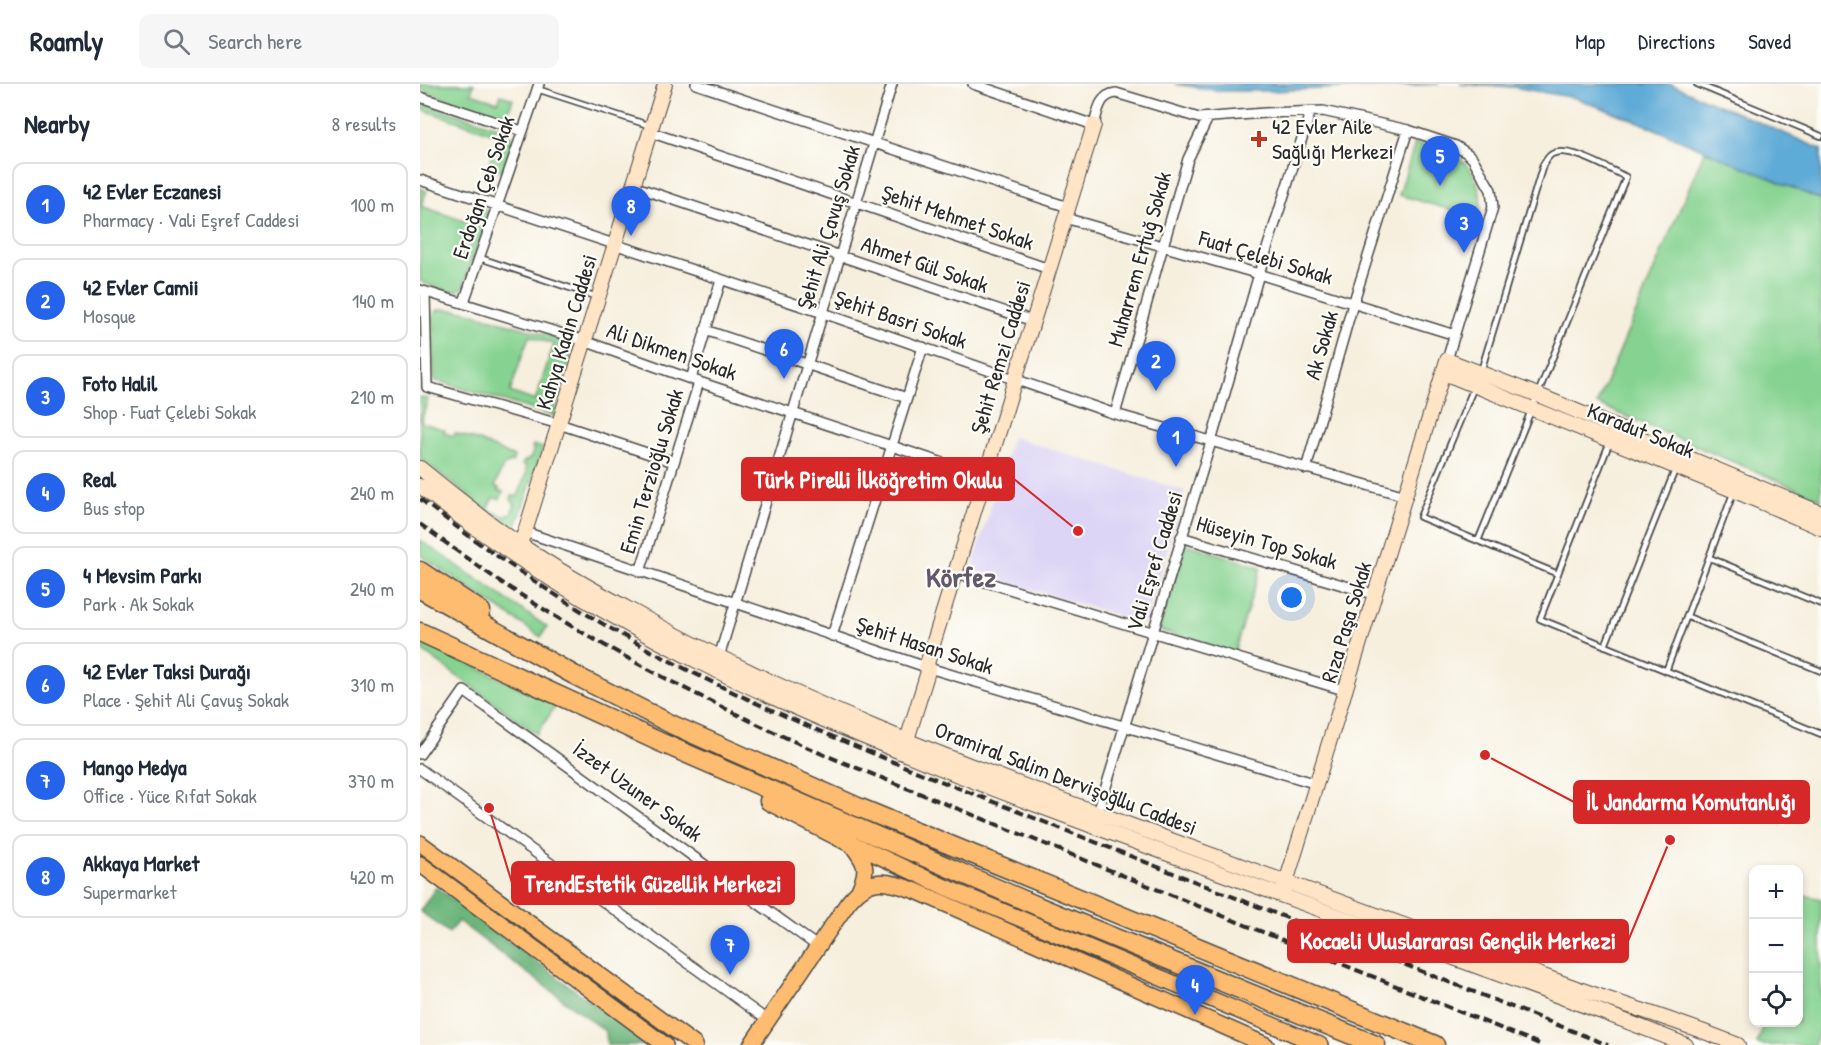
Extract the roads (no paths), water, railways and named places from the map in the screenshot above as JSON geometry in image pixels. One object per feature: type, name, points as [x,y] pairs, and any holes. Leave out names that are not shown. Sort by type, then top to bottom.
[{"type":"highway","points":[[420,571],[574,675]]},
{"type":"highway","points":[[420,589],[574,675],[674,725],[858,807],[1435,1045]]},
{"type":"highway","points":[[420,618],[562,697]]},
{"type":"highway","points":[[420,632],[662,743],[1042,908],[1376,1045]]},
{"type":"highway","points":[[662,743],[849,842]]},
{"type":"main road","name":"Kahya Kadın Caddesi","points":[[520,544],[599,298],[664,84]]},
{"type":"main road","name":"Şehit Remzi Caddesi","points":[[907,740],[985,477],[1094,125]]},
{"type":"main road","name":"Karadut Sokak","points":[[1446,366],[1478,378],[1538,395],[1613,434]]},
{"type":"main road","name":"Rıza Paşa Sokak","points":[[1285,889],[1446,366]]},
{"type":"main road","name":"Karadut Sokak","points":[[1478,378],[1532,408],[1613,434],[1737,485],[1821,513]]},
{"type":"main road","name":"Oramiral Salim Dervişoğllu Caddesi","points":[[420,468],[520,544],[586,601],[675,651],[771,697],[896,751],[1006,794],[1738,1045]]},
{"type":"main road","name":"Karadut Sokak","points":[[1737,485],[1821,528]]},
{"type":"main road","name":"Oramiral Salim Dervişoğllu Caddesi","points":[[420,486],[600,593],[718,657],[818,703],[1285,889],[1686,1045]]},
{"type":"main road","points":[[849,842],[945,887],[1320,1045]]},
{"type":"main road","points":[[751,1045],[847,904],[859,890],[866,871],[864,861],[849,842]]},
{"type":"main road","points":[[420,843],[695,1045]]},
{"type":"main road","points":[[420,864],[665,1045]]},
{"type":"main road","points":[[859,890],[879,881],[916,891],[1266,1045]]},
{"type":"main road","points":[[945,887],[1040,946]]},
{"type":"street","name":"Fuat Çelebi Sokak","points":[[696,84],[874,143],[1164,246],[1455,335]]},
{"type":"street","name":"Şehit Ali Çavuş Sokak","points":[[718,657],[794,414],[892,84]]},
{"type":"street","points":[[974,84],[1094,125]]},
{"type":"street","name":"Erdoğan Çeb Sokak","points":[[464,302],[538,87]]},
{"type":"street","name":"Şehit Remzi Caddesi","points":[[1094,125],[1102,100],[1107,95],[1122,94],[1188,117],[1208,118]]},
{"type":"street","points":[[420,97],[522,131]]},
{"type":"street","points":[[1208,118],[1265,113],[1323,111],[1338,113],[1408,130],[1463,150],[1473,159],[1486,181],[1492,198],[1492,212],[1446,366]]},
{"type":"street","name":"Vali Eşref Caddesi","points":[[1098,813],[1211,442],[1259,274],[1310,113]]},
{"type":"street","name":"Muharrem Ertuğ Sokak","points":[[1115,414],[1188,159],[1208,118]]},
{"type":"street","name":"Şehit Mehmet Sokak","points":[[651,129],[1049,269]]},
{"type":"street","name":"Ak Sokak","points":[[1306,469],[1353,304],[1408,130]]},
{"type":"street","name":"Şehit Basri Sokak","points":[[420,180],[823,313],[1115,414],[1406,496]]},
{"type":"street","name":"Ahmet Gül Sokak","points":[[633,186],[1033,321]]},
{"type":"street","name":"Emin Terzioğlu Sokak","points":[[640,572],[674,462],[705,330],[722,280]]},
{"type":"street","points":[[422,291],[427,387],[559,424],[674,462]]},
{"type":"street","name":"Ali Dikmen Sokak","points":[[422,291],[464,302],[585,341],[891,447],[985,477]]},
{"type":"street","points":[[705,330],[907,398]]},
{"type":"street","points":[[832,636],[923,347]]},
{"type":"street","name":"Hüseyin Top Sokak","points":[[1181,537],[1376,595]]},
{"type":"street","name":"Şehit Hasan Sokak","points":[[520,544],[640,572],[928,668],[1317,784]]},
{"type":"street","points":[[956,573],[1347,691]]},
{"type":"street","name":"İzzet Uzuner Sokak","points":[[420,754],[464,691],[818,946]]},
{"type":"street","points":[[420,769],[767,1020]]},
{"type":"lane","points":[[1697,84],[1821,136]]},
{"type":"lane","points":[[538,87],[651,129]]},
{"type":"lane","points":[[1478,541],[1626,177],[1574,153],[1560,151],[1550,155],[1543,165],[1478,378],[1420,517],[1478,541],[1558,574]]},
{"type":"lane","points":[[480,258],[599,298]]},
{"type":"lane","points":[[1613,434],[1540,619],[1821,734]]},
{"type":"lane","points":[[1605,646],[1679,461]]},
{"type":"lane","points":[[1666,671],[1737,485]]},
{"type":"lane","points":[[1710,558],[1821,604]]},
{"type":"lane","points":[[1688,617],[1821,671]]},
{"type":"water","points":[[1175,84],[1439,84],[1220,91]]},
{"type":"water","points":[[1460,84],[1670,84],[1821,149],[1821,200],[1634,120],[1575,98],[1513,87]]},
{"type":"railway","points":[[420,499],[505,561],[593,618],[673,662],[755,702],[923,774],[1608,1045]]},
{"type":"railway","points":[[420,524],[508,587],[556,617],[665,678],[777,734],[1542,1045]]},
{"type":"place","name":"42 Evler Aile Sağlığı Merkezi","points":[[1259,139]]},
{"type":"place","name":"4 Mevsim Parkı","points":[[1440,186]]},
{"type":"place","name":"Akkaya Market","points":[[631,236]]},
{"type":"place","name":"Foto Halil","points":[[1464,253]]},
{"type":"place","name":"42 Evler Taksi Durağı","points":[[784,379]]},
{"type":"place","name":"42 Evler Camii","points":[[1156,391]]},
{"type":"place","name":"42 Evler Eczanesi","points":[[1176,467]]},
{"type":"place","name":"Türk Pirelli İlköğretim Okulu","points":[[1078,531]]},
{"type":"place","name":"İl Jandarma Komutanlığı","points":[[1485,755]]},
{"type":"place","name":"TrendEstetik Güzellik Merkezi","points":[[489,808]]},
{"type":"place","name":"Kocaeli Uluslararası Gençlik Merkezi","points":[[1670,840]]},
{"type":"place","name":"Mango Medya","points":[[730,975]]},
{"type":"place","name":"Real","points":[[1195,1015]]},
{"type":"district","name":"Körfez","points":[[961,577]]}]
